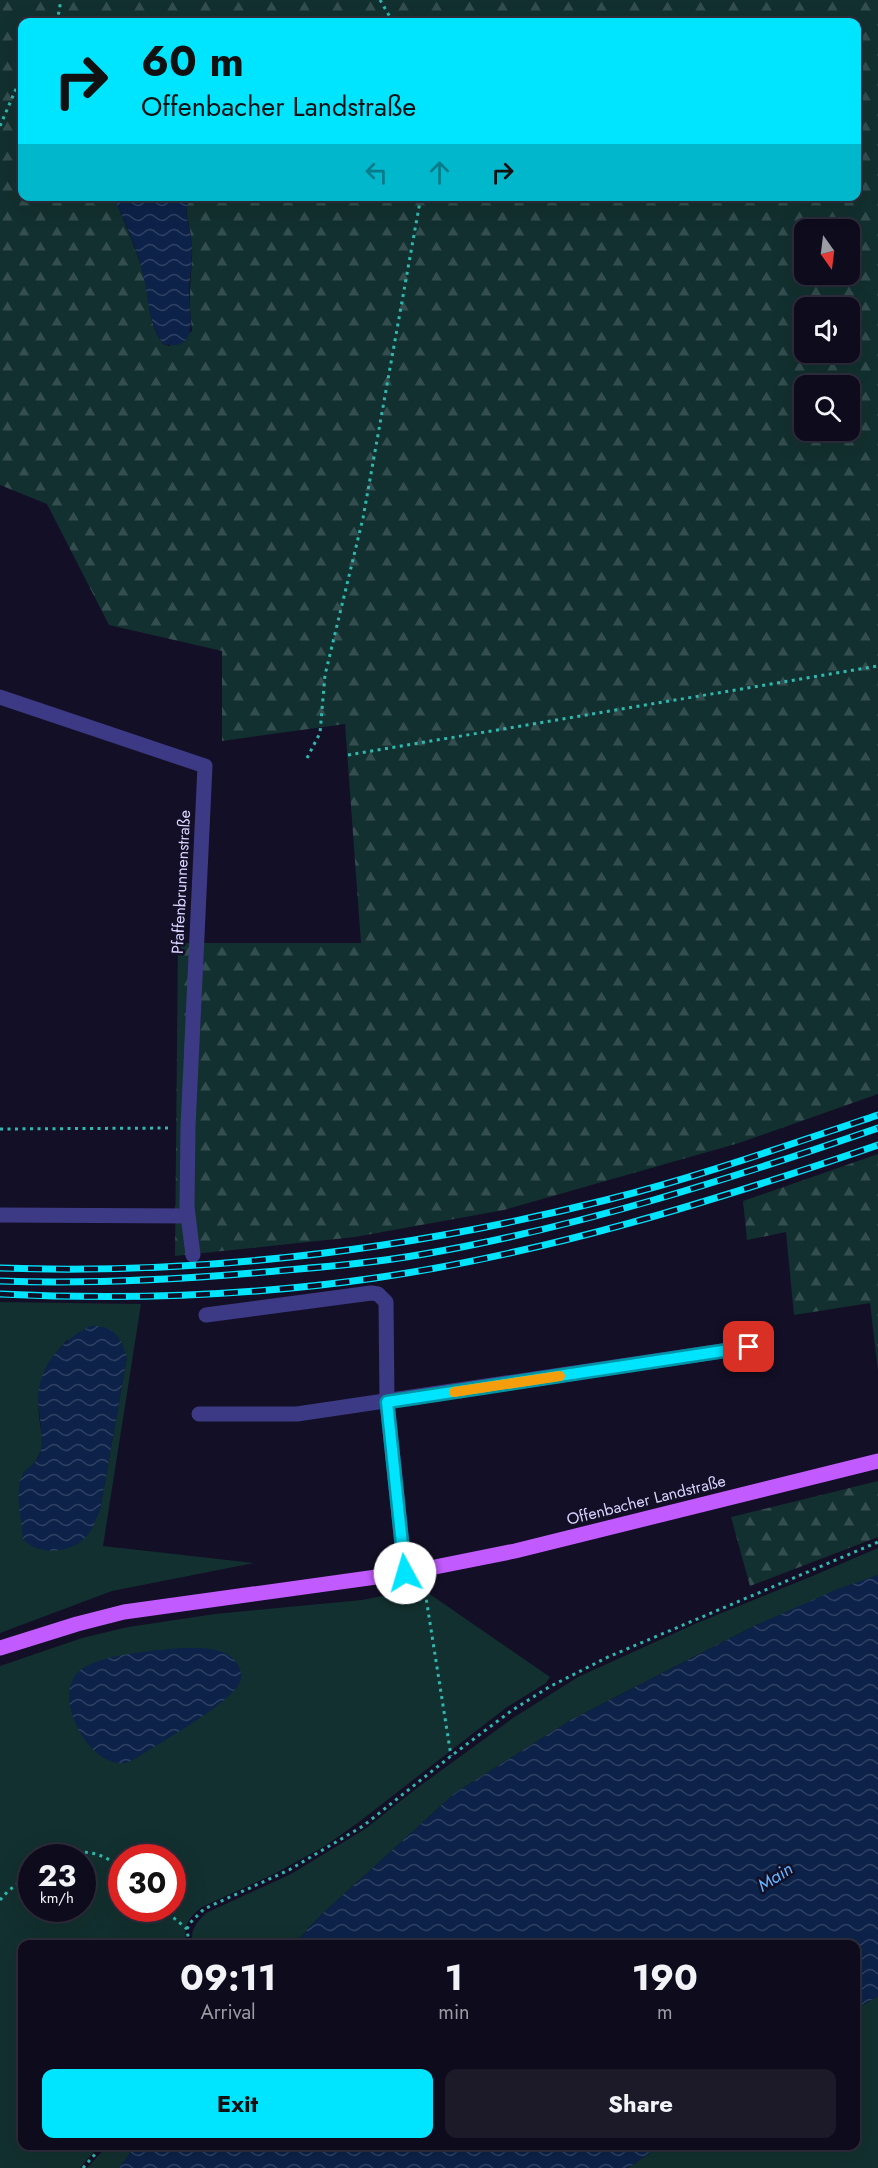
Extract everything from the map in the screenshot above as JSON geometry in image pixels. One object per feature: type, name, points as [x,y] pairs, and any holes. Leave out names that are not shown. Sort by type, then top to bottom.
[{"type":"main road","name":"Offenbacher Landstraße","points":[[0,1648],[124,1612],[405,1573],[515,1551],[878,1461]]},
{"type":"street","name":"Pfaffenbrunnenstraße","points":[[0,697],[206,766],[188,1128],[188,1216],[193,1255]]},
{"type":"street","points":[[0,1215],[188,1216]]},
{"type":"street","points":[[206,1315],[371,1293],[378,1294],[386,1302],[387,1402],[405,1573]]},
{"type":"street","points":[[199,1414],[297,1414],[749,1347]]},
{"type":"path","points":[[58,18],[61,0]]},
{"type":"path","points":[[380,0],[391,18]]},
{"type":"path","points":[[0,126],[18,84]]},
{"type":"path","points":[[307,758],[320,733],[326,675],[363,518],[420,201]]},
{"type":"path","points":[[348,755],[878,666]]},
{"type":"path","points":[[0,1129],[188,1128]]},
{"type":"path","points":[[188,1940],[187,1929],[195,1917],[215,1903],[289,1870],[363,1826],[451,1755],[539,1693],[608,1656],[878,1542]]},
{"type":"path","points":[[422,1570],[451,1755]]},
{"type":"path","points":[[0,1900],[18,1884]]},
{"type":"path","points":[[179,1922],[187,1929]]},
{"type":"path","points":[[83,2168],[99,2150]]},
{"type":"green space","points":[[0,0],[878,0],[878,1094],[739,1143],[504,1210],[355,1237],[175,1256],[178,943],[361,943],[345,724],[222,741],[222,651],[109,625],[47,504],[0,485]]},
{"type":"green space","points":[[878,1154],[878,1371],[870,1303],[794,1315],[786,1232],[747,1240],[743,1201]]},
{"type":"green space","points":[[0,1302],[141,1304],[103,1546],[254,1563],[112,1591],[0,1633]],"holes":[[[67,1340],[127,1357],[100,1510],[23,1473],[39,1456],[42,1447],[40,1388],[48,1366],[61,1346]]]},
{"type":"green space","points":[[878,1481],[878,1537],[750,1586],[731,1517]]},
{"type":"green space","points":[[878,1548],[878,1575],[752,1627],[571,1720],[455,1793],[320,1916],[298,1940],[192,1940],[194,1927],[206,1913],[291,1874],[365,1829],[513,1718],[578,1677],[697,1623]]},
{"type":"green space","points":[[421,1588],[550,1677],[546,1683],[507,1707],[325,1846],[274,1874],[202,1907],[188,1923],[186,1940],[18,1940],[18,2150],[96,2150],[80,2168],[0,2168],[0,1666],[82,1638],[128,1627],[215,1614],[362,1600]]},
{"type":"green space","points":[[878,1996],[878,2168],[628,2168],[654,2150],[860,2150],[860,2007]]},
{"type":"green space","points":[[103,2150],[132,2150],[119,2168],[87,2168]]},
{"type":"water","points":[[115,201],[189,201],[187,217],[192,244],[189,297],[191,323],[187,338],[182,343],[163,344],[158,336],[152,320],[138,257]]},
{"type":"water","points":[[90,1326],[105,1327],[115,1333],[127,1357],[100,1510],[90,1532],[80,1542],[67,1549],[43,1550],[23,1539],[19,1498],[22,1476],[40,1453],[42,1436],[38,1401],[39,1388],[53,1356],[70,1339]]},
{"type":"water","name":"Main","points":[[878,1575],[878,1996],[860,2007],[860,1940],[298,1940],[320,1916],[455,1793],[571,1720],[752,1627],[835,1590]]},
{"type":"water","points":[[183,1648],[213,1649],[228,1654],[239,1667],[241,1676],[234,1691],[209,1712],[132,1760],[122,1763],[109,1761],[97,1753],[77,1727],[71,1712],[69,1696],[71,1682],[79,1671],[88,1665],[114,1657]]},
{"type":"water","points":[[132,2150],[654,2150],[628,2168],[119,2168]]},
{"type":"railway","points":[[0,1268],[77,1269],[229,1263],[381,1245],[456,1233],[531,1218],[640,1191],[743,1160],[878,1115]]},
{"type":"railway","points":[[0,1281],[95,1282],[190,1278],[339,1265],[424,1254],[597,1216],[710,1183],[878,1128]]},
{"type":"railway","points":[[0,1294],[94,1297],[235,1293],[375,1278],[503,1255],[566,1240],[692,1205],[878,1145]]},
{"type":"slow traffic","points":[[454,1392],[560,1376]]},
{"type":"route","points":[[405,1573],[387,1402],[749,1347]]}]
